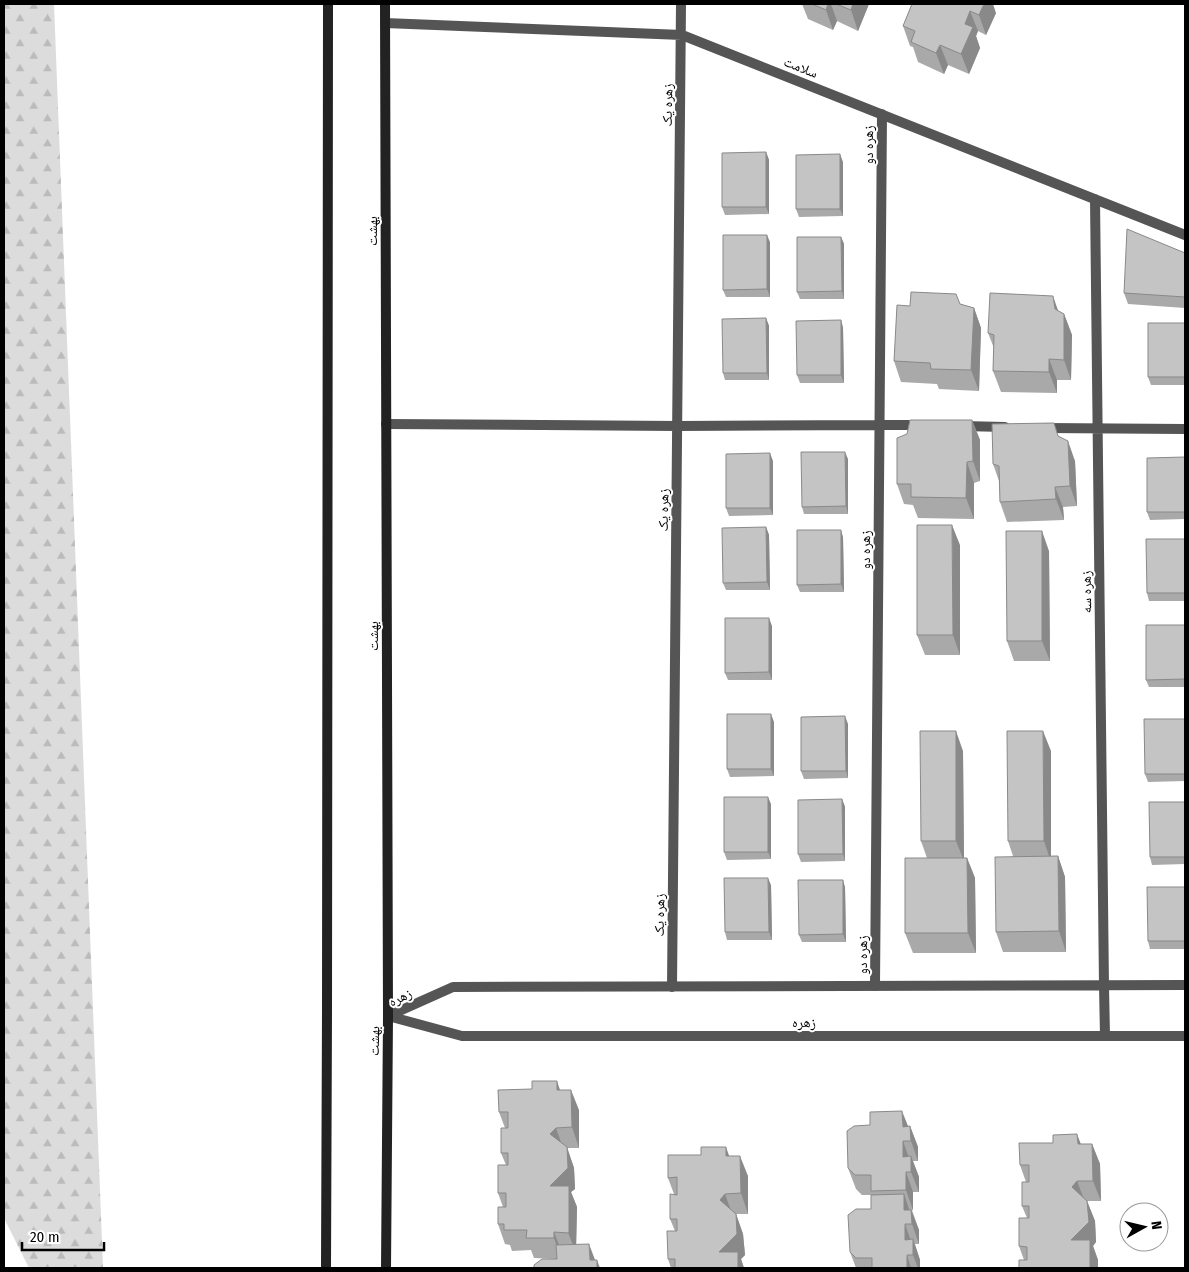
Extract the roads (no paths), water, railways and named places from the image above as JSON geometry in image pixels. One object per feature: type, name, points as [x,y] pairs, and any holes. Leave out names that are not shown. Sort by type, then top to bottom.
[{"type":"main road","points":[[326,1268],[328,1011],[328,4]]},
{"type":"main road","name":"بهشت","points":[[385,4],[388,1016],[386,1268]]},
{"type":"street","name":"زهره یک","points":[[672,987],[682,4]]},
{"type":"street","name":"سلامت","points":[[385,22],[682,34],[1185,235]]},
{"type":"street","name":"زهره دو","points":[[875,986],[882,114]]},
{"type":"street","name":"زهره سه","points":[[1095,199],[1105,1036]]},
{"type":"street","points":[[386,424],[929,426]]},
{"type":"street","points":[[949,426],[1018,427]]},
{"type":"street","points":[[1038,428],[1185,429]]},
{"type":"street","name":"زهره","points":[[388,1016],[453,987],[1185,986]]},
{"type":"street","name":"زهره","points":[[388,1016],[462,1036],[1185,1036]]}]
